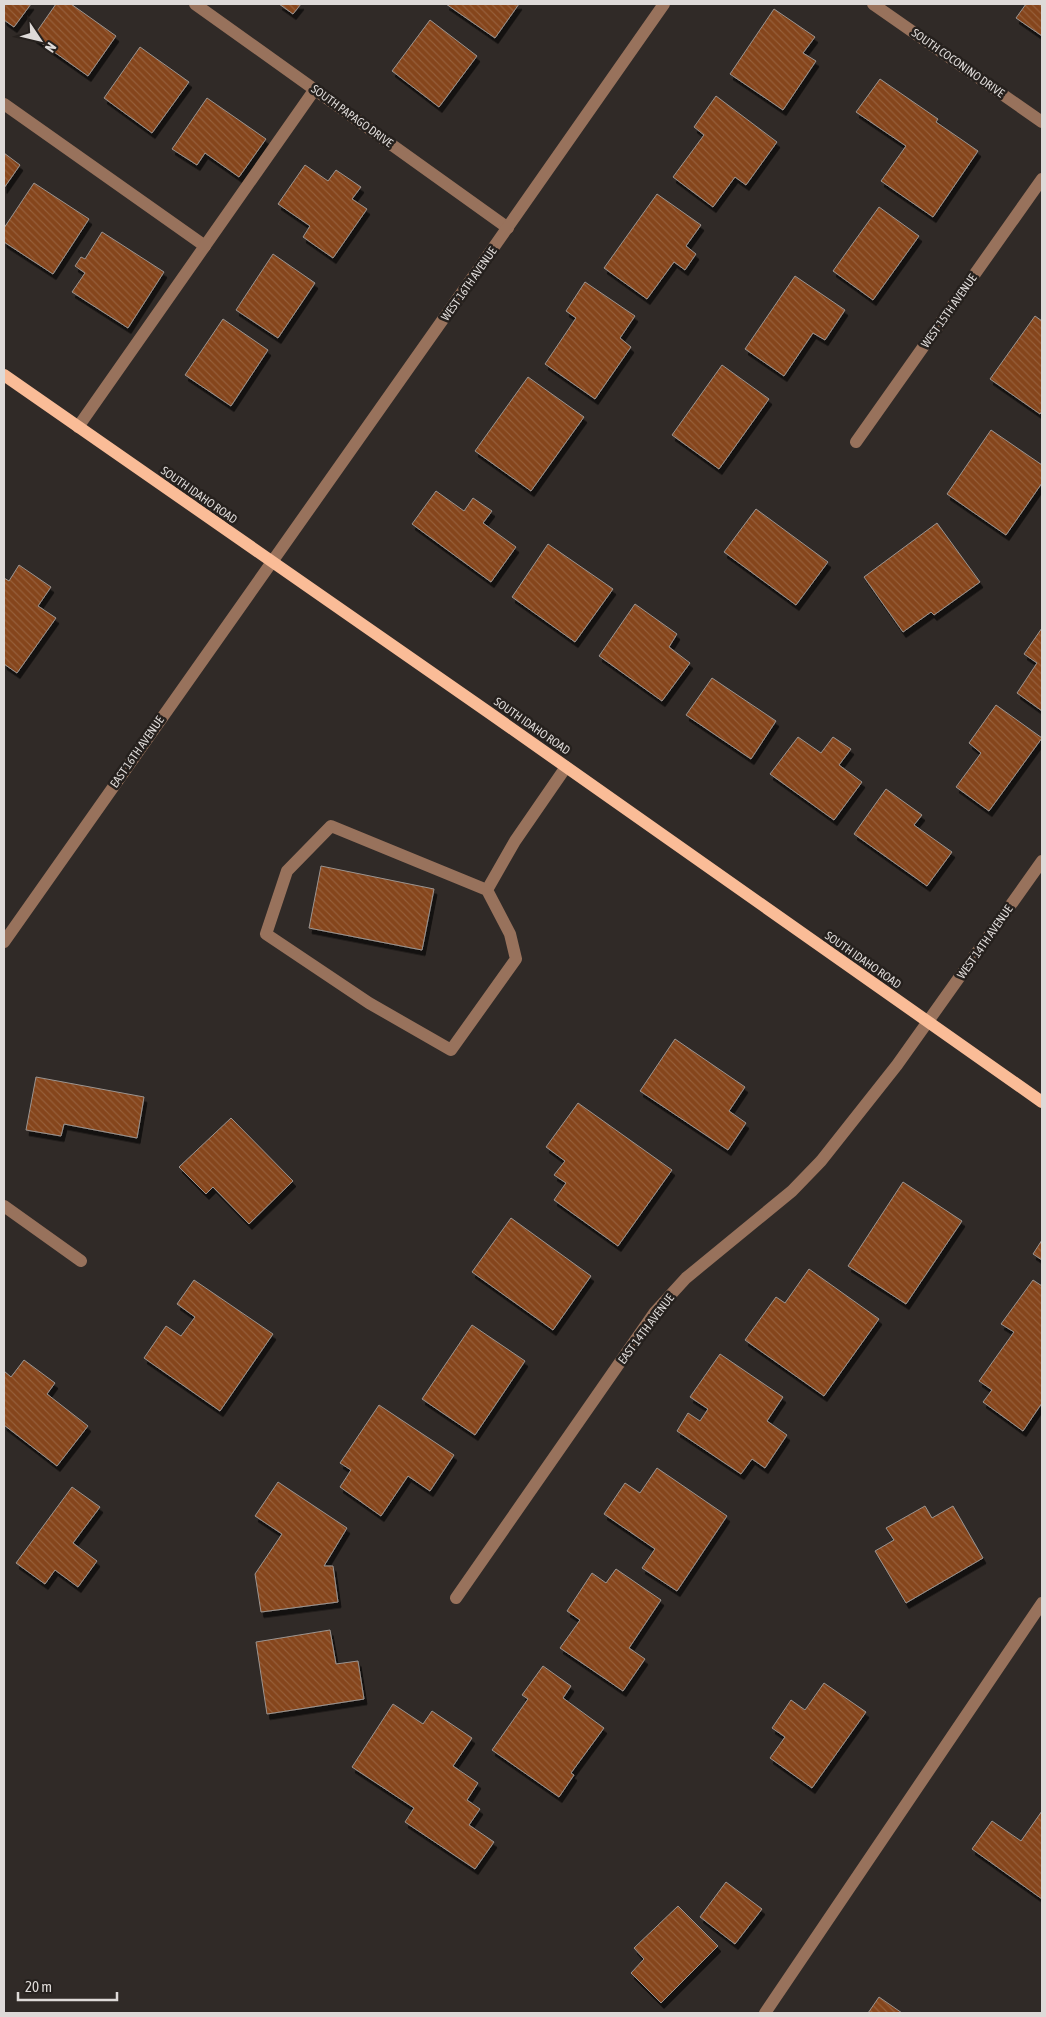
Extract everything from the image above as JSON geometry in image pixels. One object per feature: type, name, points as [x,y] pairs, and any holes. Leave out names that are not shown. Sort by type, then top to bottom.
[{"type":"main road","name":"SOUTH IDAHO ROAD","points":[[4,375],[1042,1102]]},
{"type":"street","name":"SOUTH PAPAGO DRIVE","points":[[195,4],[508,228]]},
{"type":"street","name":"WEST 16TH AVENUE","points":[[270,561],[508,228],[664,4]]},
{"type":"street","name":"SOUTH COCONINO DRIVE","points":[[873,4],[1042,122]]},
{"type":"street","points":[[78,427],[315,89]]},
{"type":"street","points":[[4,104],[205,246]]},
{"type":"street","name":"WEST 15TH AVENUE","points":[[856,442],[1042,179]]},
{"type":"street","name":"EAST 16TH AVENUE","points":[[4,942],[270,561]]},
{"type":"street","points":[[487,890],[515,841],[566,767]]},
{"type":"street","points":[[330,826],[487,890],[510,934],[516,959],[451,1050],[369,1003],[266,934],[287,871],[330,826]]},
{"type":"street","name":"WEST 14TH AVENUE","points":[[928,1023],[1042,861]]},
{"type":"street","name":"EAST 14TH AVENUE","points":[[456,1598],[655,1312],[686,1278],[792,1191],[821,1161],[928,1023]]},
{"type":"street","points":[[4,1206],[81,1261]]},
{"type":"street","points":[[765,2013],[1042,1603]]},
{"type":"building","points":[[4,4],[31,4],[14,27],[4,20]]},
{"type":"building","points":[[56,4],[71,4],[116,36],[88,76],[33,37]]},
{"type":"building","points":[[279,4],[301,4],[293,14]]},
{"type":"building","points":[[446,4],[519,4],[495,38]]},
{"type":"building","points":[[1026,4],[1042,4],[1042,36],[1016,18]]},
{"type":"building","points":[[774,9],[815,37],[803,53],[816,61],[783,110],[730,74]]},
{"type":"building","points":[[430,20],[477,56],[439,107],[392,71]]},
{"type":"building","points":[[140,47],[189,82],[152,133],[104,98]]},
{"type":"building","points":[[880,79],[938,119],[936,122],[978,151],[933,217],[881,181],[906,146],[856,112]]},
{"type":"building","points":[[716,96],[777,142],[746,185],[735,177],[713,207],[673,177],[704,135],[694,127]]},
{"type":"building","points":[[207,98],[266,139],[239,177],[205,153],[197,165],[172,149]]},
{"type":"building","points":[[4,153],[20,165],[4,188]]},
{"type":"building","points":[[305,165],[328,181],[336,170],[361,187],[352,199],[367,209],[333,258],[303,237],[310,226],[278,204]]},
{"type":"building","points":[[34,183],[89,219],[53,274],[4,242],[4,228]]},
{"type":"building","points":[[657,194],[701,225],[686,246],[696,254],[685,270],[674,262],[647,299],[604,268]]},
{"type":"building","points":[[879,207],[919,236],[873,300],[833,271]]},
{"type":"building","points":[[102,232],[164,272],[128,328],[72,292],[85,273],[75,266],[81,257],[85,259]]},
{"type":"building","points":[[273,254],[315,283],[278,338],[236,310]]},
{"type":"building","points":[[795,276],[845,310],[825,340],[813,333],[784,376],[745,349]]},
{"type":"building","points":[[585,282],[635,316],[620,338],[631,347],[595,399],[545,364],[576,318],[566,311]]},
{"type":"building","points":[[1035,316],[1042,321],[1042,411],[1040,414],[990,379]]},
{"type":"building","points":[[223,319],[268,350],[231,406],[185,375]]},
{"type":"building","points":[[722,365],[769,399],[719,469],[672,435]]},
{"type":"building","points":[[528,377],[584,417],[531,491],[475,451]]},
{"type":"building","points":[[991,430],[1042,465],[1042,483],[1006,535],[947,494]]},
{"type":"building","points":[[436,491],[464,511],[473,498],[492,511],[483,523],[516,547],[491,582],[412,524]]},
{"type":"building","points":[[756,509],[828,562],[796,605],[724,552]]},
{"type":"building","points":[[937,523],[980,582],[934,615],[931,612],[903,632],[864,577]]},
{"type":"building","points":[[548,544],[613,589],[575,642],[512,597]]},
{"type":"building","points":[[19,565],[51,587],[38,606],[56,618],[17,673],[4,664],[4,578],[9,581]]},
{"type":"building","points":[[635,604],[677,634],[669,647],[690,663],[662,701],[599,656]]},
{"type":"building","points":[[1042,628],[1042,711],[1017,693],[1037,663],[1024,654]]},
{"type":"building","points":[[712,678],[776,721],[751,759],[686,715]]},
{"type":"building","points":[[996,705],[1042,738],[989,811],[956,787],[981,753],[969,743]]},
{"type":"building","points":[[798,737],[821,753],[833,737],[851,749],[839,765],[862,782],[834,820],[770,774]]},
{"type":"building","points":[[886,789],[922,815],[914,825],[952,852],[927,886],[854,834]]},
{"type":"building","points":[[321,866],[434,889],[422,950],[309,928]]},
{"type":"building","points":[[675,1039],[745,1087],[729,1111],[746,1123],[728,1150],[640,1091]]},
{"type":"building","points":[[36,1077],[144,1097],[137,1138],[64,1124],[61,1136],[26,1130]]},
{"type":"building","points":[[578,1103],[672,1170],[618,1246],[554,1200],[566,1183],[554,1175],[565,1161],[546,1147]]},
{"type":"building","points":[[231,1118],[293,1181],[249,1224],[213,1187],[206,1194],[179,1167]]},
{"type":"building","points":[[903,1182],[962,1221],[906,1304],[848,1266]]},
{"type":"building","points":[[511,1218],[591,1276],[553,1330],[472,1272]]},
{"type":"building","points":[[1042,1240],[1042,1260],[1033,1254]]},
{"type":"building","points":[[809,1269],[879,1319],[824,1396],[745,1340],[776,1297],[785,1303]]},
{"type":"building","points":[[194,1280],[273,1334],[220,1411],[144,1358],[166,1326],[181,1336],[195,1317],[177,1304]]},
{"type":"building","points":[[1033,1280],[1042,1286],[1042,1403],[1023,1431],[983,1402],[992,1390],[979,1381],[1014,1332],[1001,1324]]},
{"type":"building","points":[[472,1325],[525,1361],[475,1435],[422,1399]]},
{"type":"building","points":[[720,1354],[783,1397],[767,1421],[787,1435],[765,1468],[752,1459],[741,1474],[677,1431],[688,1413],[700,1421],[708,1409],[690,1397]]},
{"type":"building","points":[[24,1360],[55,1383],[47,1394],[88,1426],[57,1466],[4,1425],[4,1371],[11,1377]]},
{"type":"building","points":[[379,1405],[454,1455],[430,1491],[408,1476],[381,1516],[340,1487],[351,1470],[340,1463]]},
{"type":"building","points":[[657,1468],[727,1516],[677,1591],[642,1568],[655,1549],[604,1514],[625,1483],[640,1493]]},
{"type":"building","points":[[278,1482],[347,1528],[324,1566],[333,1566],[338,1602],[261,1612],[255,1574],[282,1534],[255,1516]]},
{"type":"building","points":[[72,1487],[100,1507],[73,1543],[97,1561],[78,1587],[55,1570],[45,1584],[16,1563]]},
{"type":"building","points":[[925,1506],[932,1518],[953,1506],[983,1558],[906,1603],[875,1551],[894,1540],[886,1528]]},
{"type":"building","points":[[616,1569],[661,1600],[629,1648],[645,1659],[623,1691],[560,1648],[580,1620],[567,1611],[592,1573],[606,1583]]},
{"type":"building","points":[[330,1630],[336,1664],[358,1661],[364,1699],[267,1714],[256,1642]]},
{"type":"building","points":[[543,1666],[571,1686],[563,1698],[604,1728],[571,1773],[574,1775],[559,1797],[492,1750],[528,1699],[522,1695]]},
{"type":"building","points":[[824,1683],[866,1712],[812,1788],[770,1758],[785,1737],[772,1728],[791,1700],[805,1710]]},
{"type":"building","points":[[393,1704],[423,1724],[432,1711],[472,1738],[453,1766],[478,1783],[467,1800],[480,1809],[469,1825],[494,1842],[475,1869],[405,1822],[414,1808],[352,1767]]},
{"type":"building","points":[[1042,1811],[1042,1899],[972,1849],[992,1821],[1021,1841]]},
{"type":"building","points":[[726,1882],[762,1909],[735,1944],[700,1917]]},
{"type":"building","points":[[678,1906],[718,1946],[661,2003],[631,1973],[644,1959],[634,1948]]},
{"type":"building","points":[[879,1997],[902,2013],[868,2013]]}]
